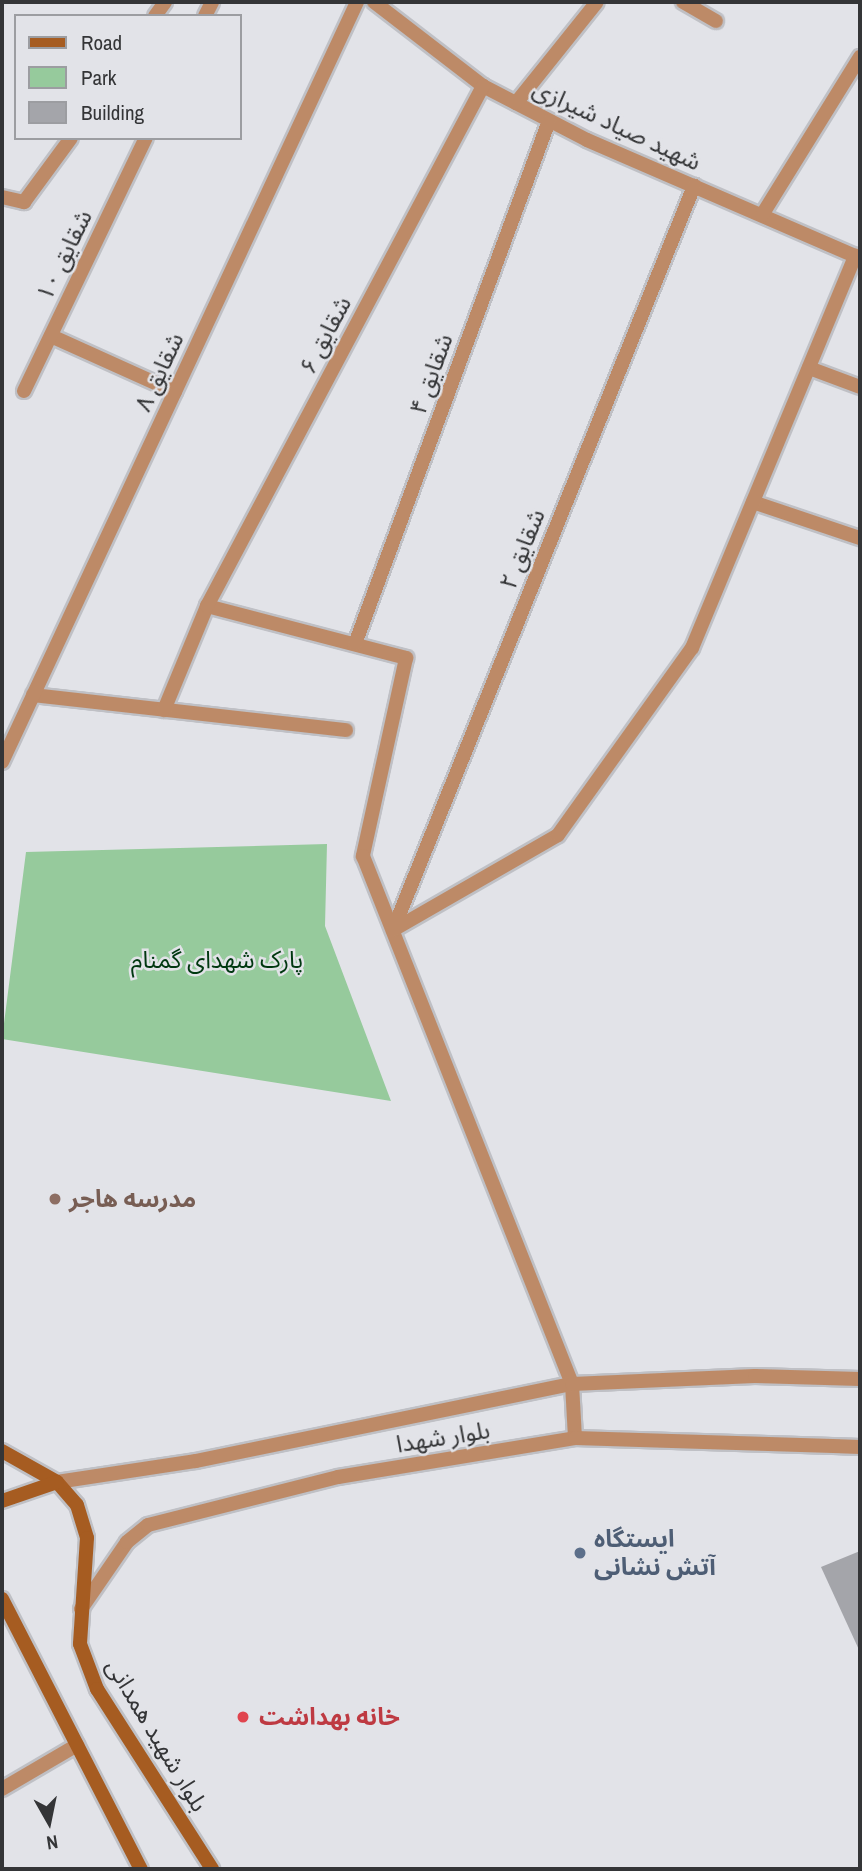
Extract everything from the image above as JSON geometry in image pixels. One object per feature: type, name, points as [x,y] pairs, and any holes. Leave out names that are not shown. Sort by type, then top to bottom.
[{"type":"main road","name":"بلوار شهید همدانی","points":[[2,1451],[57,1482],[77,1505],[87,1538],[80,1609],[80,1644],[97,1689],[212,1869]]},
{"type":"main road","points":[[2,1501],[57,1482]]},
{"type":"main road","points":[[2,1599],[141,1869]]},
{"type":"street","name":"شقایق ۸","points":[[2,762],[358,2]]},
{"type":"street","name":"شهید صیاد شیرازی","points":[[374,2],[483,86],[549,121],[858,257]]},
{"type":"street","points":[[516,103],[597,2]]},
{"type":"street","points":[[683,2],[716,22]]},
{"type":"street","points":[[762,215],[860,57]]},
{"type":"street","name":"شقایق ۶","points":[[207,606],[483,86]]},
{"type":"street","name":"شقایق ۴","points":[[355,644],[549,121]]},
{"type":"street","points":[[2,197],[24,202],[70,140]]},
{"type":"street","name":"شقایق ۱۰","points":[[24,391],[145,140]]},
{"type":"street","name":"شقایق ۲","points":[[393,930],[694,186]]},
{"type":"street","points":[[393,930],[558,835],[692,648],[858,257]]},
{"type":"street","points":[[51,336],[175,393]]},
{"type":"street","points":[[809,368],[860,387]]},
{"type":"street","points":[[753,502],[860,538]]},
{"type":"street","points":[[164,710],[207,606],[406,658],[363,856],[572,1384],[575,1438]]},
{"type":"street","points":[[33,695],[346,730]]},
{"type":"street","name":"بلوار شهدا","points":[[57,1482],[196,1461],[572,1384],[755,1376],[860,1379]]},
{"type":"street","name":"بلوار شهدا","points":[[80,1609],[127,1542],[148,1525],[338,1477],[575,1438],[860,1447]]},
{"type":"street","points":[[2,1789],[77,1745]]},
{"type":"green space","name":"پارک شهدای گمنام","points":[[327,844],[325,926],[391,1101],[2,1039],[26,852]]},
{"type":"building","points":[[860,1551],[860,1652],[821,1567]]},
{"type":"place","name":"مدرسه هاجر","points":[[55,1199]]},
{"type":"place","name":"ایستگاه آتش نشانی","points":[[580,1553]]},
{"type":"place","name":"خانه بهداشت","points":[[243,1717]]}]
